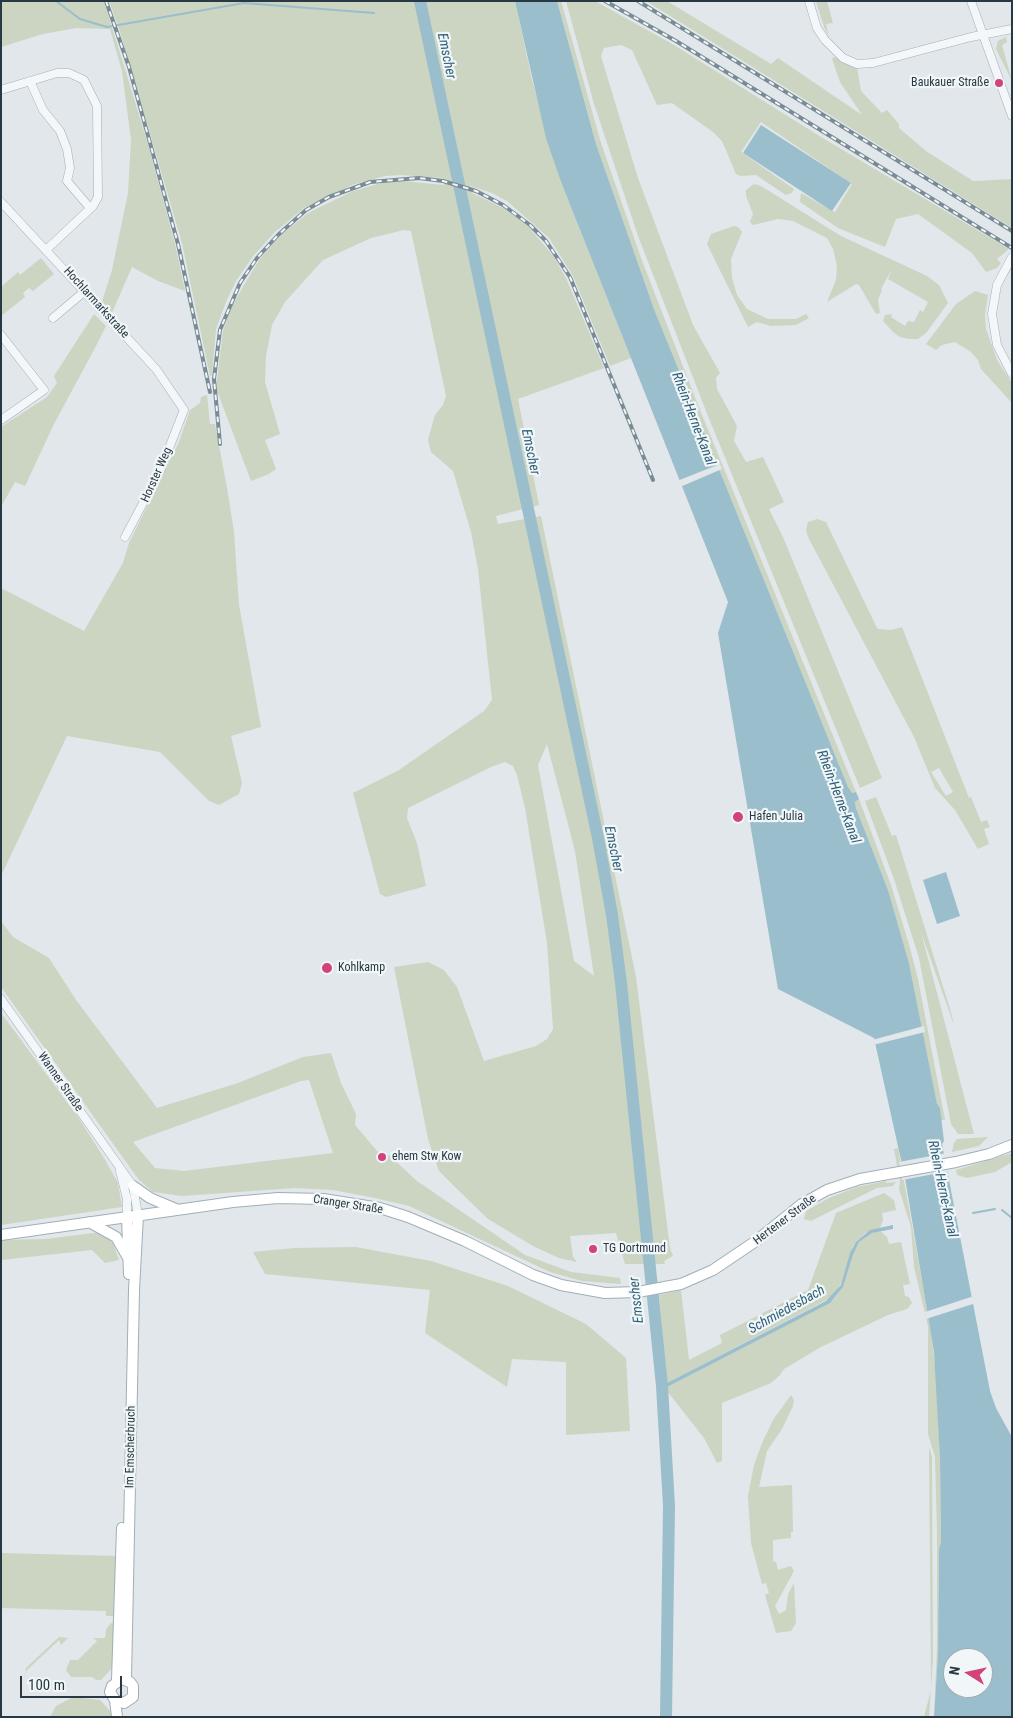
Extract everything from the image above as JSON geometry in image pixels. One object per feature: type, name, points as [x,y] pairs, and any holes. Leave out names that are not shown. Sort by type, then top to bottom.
[{"type":"main road","name":"Hertener Straße","points":[[681,1284],[724,1264],[816,1196],[860,1179],[956,1162],[989,1154],[1012,1145]]},
{"type":"main road","points":[[134,1186],[150,1198],[177,1209]]},
{"type":"main road","name":"Cranger Straße","points":[[1,1234],[177,1209],[278,1198],[323,1199],[390,1211],[433,1226],[533,1275],[561,1285],[605,1293],[638,1292],[681,1284]]},
{"type":"main road","name":"Im Emscherbruch","points":[[132,1259],[138,1215]]},
{"type":"main road","name":"Im Emscherbruch","points":[[122,1679],[132,1271],[127,1216]]},
{"type":"main road","points":[[89,1222],[116,1237],[132,1259]]},
{"type":"main road","name":"Im Emscherbruch","points":[[120,1701],[133,1697],[134,1691],[134,1686],[122,1679]]},
{"type":"main road","name":"Im Emscherbruch","points":[[122,1679],[112,1686],[110,1692],[120,1701],[124,1717]]},
{"type":"main road","name":"Im Emscherbruch","points":[[118,1717],[120,1701]]},
{"type":"street","points":[[809,1],[817,28],[825,40],[843,58],[857,64],[873,63],[1012,29]]},
{"type":"street","points":[[971,1],[1012,116]]},
{"type":"street","points":[[1,90],[57,73],[69,73],[84,80],[92,92],[98,111],[100,186],[96,202],[47,249]]},
{"type":"street","points":[[30,81],[43,110],[60,131],[67,149],[70,168],[67,181],[90,208]]},
{"type":"street","name":"Hochlarmarkstraße","points":[[1,202],[47,249],[156,369],[184,410]]},
{"type":"street","points":[[1012,257],[998,285],[992,314],[997,345],[1012,374]]},
{"type":"street","points":[[53,318],[84,291]]},
{"type":"street","points":[[1,335],[44,390],[1,420]]},
{"type":"street","name":"Horster Weg","points":[[125,537],[160,471],[184,410]]},
{"type":"street","name":"Wanner Straße","points":[[1,999],[134,1186],[138,1215]]},
{"type":"street","name":"Wanner Straße","points":[[118,1164],[127,1199],[127,1216]]},
{"type":"green space","points":[[1,1],[104,1],[148,144],[175,244],[185,291],[158,281],[132,267],[111,315],[101,305],[112,270],[128,193],[131,140],[122,71],[110,29],[76,28],[43,34],[1,47]]},
{"type":"green space","points":[[109,1],[515,1],[532,80],[561,182],[631,358],[610,366],[573,276],[549,238],[507,201],[492,193],[470,186],[472,193],[503,208],[528,226],[554,257],[566,278],[604,368],[518,399],[539,505],[496,516],[498,524],[541,516],[636,977],[670,1248],[673,1256],[664,1261],[665,1264],[625,1264],[616,1233],[570,1236],[573,1257],[577,1262],[559,1258],[533,1246],[488,1219],[439,1171],[428,1139],[394,967],[428,962],[444,970],[457,987],[484,1061],[536,1046],[547,1039],[553,1029],[547,943],[525,808],[513,766],[505,762],[491,767],[408,808],[407,818],[417,843],[426,886],[386,897],[380,894],[353,793],[399,770],[484,711],[492,700],[478,569],[471,532],[453,471],[431,452],[428,440],[435,415],[443,405],[446,396],[411,231],[404,230],[371,238],[323,260],[285,302],[272,325],[266,356],[265,382],[280,434],[265,440],[276,469],[269,474],[251,481],[216,388],[223,331],[231,307],[259,260],[279,237],[308,213],[353,191],[385,182],[402,181],[444,185],[443,178],[402,175],[385,176],[352,185],[304,208],[275,232],[254,255],[236,281],[226,302],[216,329],[212,375],[210,376],[182,243],[120,32]],"holes":[[[547,744],[575,851],[594,976],[574,961],[538,765]]]},
{"type":"green space","points":[[557,1],[561,1],[601,143],[641,258],[698,405],[856,792],[852,793],[848,787],[654,309],[596,144]]},
{"type":"green space","points":[[566,1],[595,1],[674,45],[821,137],[1009,249],[997,259],[1001,263],[997,268],[986,272],[972,253],[918,214],[896,219],[885,247],[838,228],[800,202],[801,193],[835,212],[852,184],[761,122],[741,152],[794,189],[792,193],[786,195],[756,175],[740,176],[736,174],[722,141],[713,132],[672,103],[657,105],[632,50],[621,45],[604,48],[601,56],[638,178],[693,325],[720,373],[716,378],[717,389],[737,426],[734,441],[746,462],[763,457],[784,502],[769,509],[783,537],[882,778],[860,788],[708,416],[638,236],[594,104]]},
{"type":"green space","points":[[646,1],[667,1],[771,64],[778,58],[862,115],[840,82],[832,59],[834,57],[857,68],[861,91],[882,113],[887,110],[899,124],[899,128],[926,151],[973,181],[1012,179],[1012,228]]},
{"type":"green space","points":[[816,1],[827,1],[833,23],[826,24],[829,37],[824,27]]},
{"type":"green space","points":[[1006,37],[1007,42],[1002,45],[1012,81],[996,49],[998,41]]},
{"type":"green space","points":[[754,184],[761,186],[841,236],[927,276],[939,285],[948,303],[926,333],[918,339],[909,339],[900,337],[893,332],[883,321],[885,315],[892,314],[891,317],[905,326],[908,321],[914,322],[920,310],[923,312],[928,302],[888,279],[892,269],[881,289],[878,300],[880,313],[876,314],[859,285],[856,284],[827,302],[836,280],[837,266],[833,249],[827,238],[793,221],[778,219],[753,225],[750,222],[753,214],[746,196],[746,190]]},
{"type":"green space","points":[[734,226],[738,227],[742,232],[731,259],[732,278],[737,295],[747,309],[768,319],[796,319],[806,314],[809,318],[796,325],[771,326],[757,322],[748,327],[707,244],[711,234]]},
{"type":"green space","points":[[41,258],[54,274],[33,291],[29,288],[23,293],[25,297],[1,316],[1,287],[18,272],[20,275]]},
{"type":"green space","points":[[975,291],[988,295],[985,315],[986,329],[997,360],[1012,383],[1012,403],[981,369],[978,360],[971,352],[955,342],[942,345],[936,350],[926,344],[956,304]]},
{"type":"green space","points":[[94,314],[106,326],[54,424],[25,486],[15,482],[1,507],[1,427],[47,397],[57,383],[54,376]]},
{"type":"green space","points":[[207,395],[210,424],[215,424],[227,488],[234,532],[239,605],[261,727],[231,736],[242,783],[239,794],[219,805],[209,801],[160,752],[67,736],[1,876],[1,588],[84,631],[123,563],[129,543],[179,442],[190,410],[200,403],[201,397]]},
{"type":"green space","points":[[817,519],[826,522],[878,629],[891,630],[902,627],[969,798],[971,797],[981,822],[987,820],[990,827],[984,829],[989,844],[978,849],[955,810],[935,788],[914,737],[808,537],[806,530],[808,522]],"holes":[[[939,768],[953,792],[946,796],[931,772]]]},
{"type":"green space","points":[[876,797],[892,836],[896,835],[950,1009],[955,1028],[921,932],[974,1134],[958,1134],[951,1124],[919,958],[894,879],[865,801]]},
{"type":"green space","points":[[859,799],[891,885],[910,948],[918,979],[945,1120],[941,1120],[940,1108],[937,1105],[909,963],[888,890],[856,808],[855,802]]},
{"type":"green space","points":[[1,921],[13,937],[49,958],[76,1000],[157,1108],[238,1083],[303,1057],[331,1053],[341,1083],[356,1114],[355,1125],[378,1152],[390,1156],[417,1181],[525,1255],[571,1272],[620,1278],[621,1284],[582,1281],[550,1272],[409,1206],[375,1198],[333,1190],[295,1188],[182,1196],[153,1192],[139,1180],[1,987]],"holes":[[[309,1080],[333,1153],[184,1171],[155,1168],[133,1142],[301,1081]]]},
{"type":"green space","points":[[1,1013],[78,1117],[104,1158],[118,1183],[122,1207],[1,1225]]},
{"type":"green space","points":[[988,1137],[979,1146],[952,1152],[957,1139]]},
{"type":"green space","points":[[898,1148],[930,1324],[936,1372],[941,1542],[939,1550],[938,1654],[934,1717],[937,1646],[937,1530],[935,1457],[928,1434],[928,1326],[914,1267],[911,1227],[899,1189],[900,1181],[894,1149]]},
{"type":"green space","points":[[1012,1153],[1012,1162],[995,1172],[967,1178],[957,1175],[956,1170]]},
{"type":"green space","points":[[886,1181],[886,1183],[896,1182],[893,1186],[877,1188],[811,1221],[804,1219],[806,1211],[829,1198],[857,1187]]},
{"type":"green space","points":[[884,1193],[894,1200],[896,1210],[882,1213],[883,1220],[880,1228],[865,1233],[853,1246],[843,1281],[832,1297],[667,1383],[659,1295],[681,1290],[689,1360],[722,1343],[720,1335],[808,1290],[836,1213]]},
{"type":"green space","points":[[880,1231],[887,1237],[889,1244],[901,1242],[910,1284],[903,1285],[905,1296],[909,1297],[912,1303],[907,1309],[888,1315],[821,1347],[784,1369],[771,1383],[722,1403],[722,1461],[717,1463],[704,1438],[667,1391],[667,1387],[832,1301],[843,1287],[859,1242],[872,1233]]},
{"type":"green space","points":[[101,1232],[113,1243],[119,1260],[105,1263],[92,1250],[1,1260],[1,1240],[46,1239]]},
{"type":"green space","points":[[356,1247],[431,1261],[508,1286],[586,1324],[626,1358],[630,1431],[566,1435],[566,1362],[512,1359],[507,1387],[425,1333],[430,1290],[265,1274],[253,1252],[294,1248]]},
{"type":"green space","points":[[791,1395],[794,1400],[793,1406],[782,1429],[767,1451],[759,1487],[792,1485],[793,1532],[791,1532],[791,1538],[773,1540],[773,1561],[776,1562],[778,1570],[791,1566],[794,1571],[775,1606],[779,1614],[786,1610],[788,1594],[794,1583],[796,1623],[791,1631],[776,1633],[765,1595],[769,1593],[766,1583],[762,1584],[751,1543],[748,1496],[754,1465],[762,1443],[773,1420]]},
{"type":"green space","points":[[929,1447],[932,1456],[933,1659],[931,1688]]},
{"type":"green space","points":[[1,1553],[116,1556],[114,1616],[106,1616],[106,1611],[1,1608]]},
{"type":"green space","points":[[111,1623],[114,1623],[112,1668],[101,1680],[96,1680],[92,1677],[71,1677],[66,1670],[70,1660],[78,1660],[97,1641],[93,1638],[105,1638],[106,1629]]},
{"type":"green space","points":[[59,1637],[68,1638],[61,1645],[59,1640],[26,1671],[24,1680],[26,1668]]},
{"type":"green space","points":[[931,1691],[929,1717],[924,1717]]},
{"type":"green space","points":[[73,1697],[100,1700],[112,1713],[112,1717],[50,1717],[56,1706]]},
{"type":"water","name":"Rhein-Herne-Kanal","points":[[515,1],[557,1],[596,144],[654,309],[848,787],[852,793],[856,792],[859,799],[855,802],[856,808],[888,890],[909,963],[937,1104],[940,1108],[944,1141],[942,1144],[990,1391],[996,1408],[1012,1437],[1012,1717],[934,1717],[938,1654],[939,1549],[941,1542],[940,1459],[934,1352],[905,1178],[874,1038],[778,989],[718,633],[728,602],[561,182],[546,138]]},
{"type":"water","points":[[761,125],[851,183],[832,211],[743,153]]},
{"type":"water","points":[[946,872],[960,916],[937,924],[923,880]]},
{"type":"water","points":[[893,1225],[893,1229],[872,1233],[859,1242],[843,1287],[830,1303],[667,1387],[667,1383],[826,1301],[841,1285],[850,1253],[856,1242],[870,1230]]},
{"type":"pier","points":[[720,464],[722,469],[680,487],[677,481]]},
{"type":"pier","points":[[924,1026],[925,1032],[873,1045],[872,1040]]},
{"type":"pier","points":[[947,1153],[950,1171],[902,1180],[899,1162]]},
{"type":"pier","points":[[974,1296],[976,1303],[926,1319],[925,1312]]},
{"type":"waterway","points":[[56,1],[80,19],[107,27],[244,3],[374,13]]},
{"type":"waterway","name":"Emscher","points":[[420,1],[598,838],[612,915],[621,983],[662,1386],[669,1506],[666,1717]]},
{"type":"waterway","name":"Emscher","points":[[416,5],[420,4]]},
{"type":"waterway","name":"Schmiedesbach","points":[[973,1213],[995,1209]]},
{"type":"waterway","name":"Schmiedesbach","points":[[1002,1210],[1012,1218]]},
{"type":"waterway","name":"Schmiedesbach","points":[[662,1386],[669,1385]]},
{"type":"railway","points":[[106,1],[129,67],[178,244],[210,392]]},
{"type":"railway","points":[[605,1],[676,41],[1012,248]]},
{"type":"railway","points":[[638,1],[1012,231]]},
{"type":"railway","points":[[220,444],[214,379],[220,330],[240,283],[257,258],[278,235],[306,210],[329,197],[370,182],[419,178],[443,181],[476,191],[503,205],[530,225],[546,241],[570,277],[653,480]]},
{"type":"place","name":"Baukauer Straße","points":[[999,83]]},
{"type":"place","name":"Hafen Julia","points":[[738,817]]},
{"type":"place","name":"Kohlkamp","points":[[327,968]]},
{"type":"place","name":"ehem Stw Kow","points":[[382,1157]]},
{"type":"place","name":"TG Dortmund","points":[[593,1249]]}]
